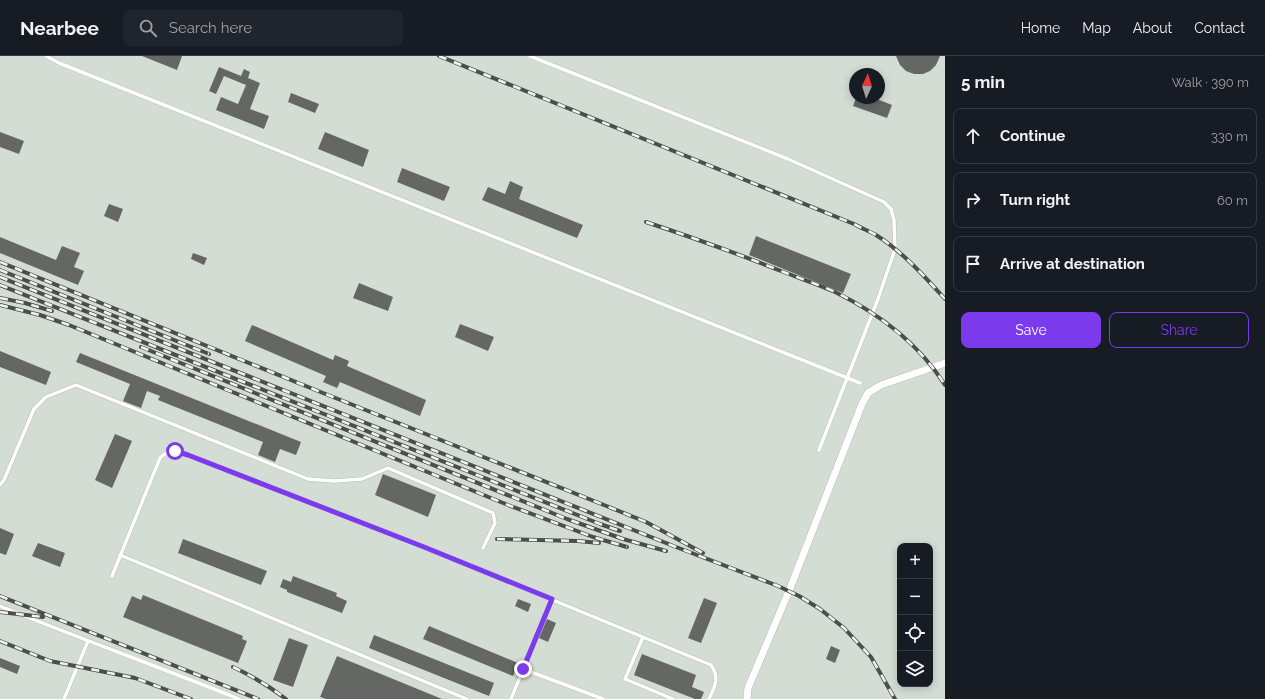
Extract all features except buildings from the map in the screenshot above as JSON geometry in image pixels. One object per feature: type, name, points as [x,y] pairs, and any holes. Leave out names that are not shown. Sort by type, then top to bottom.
[{"type":"street","points":[[747,699],[748,688],[789,591],[862,404],[868,393],[881,385],[945,363]]},
{"type":"lane","points":[[46,56],[74,69],[860,383]]},
{"type":"lane","points":[[530,56],[788,159],[884,202],[891,209],[894,220],[895,249],[848,379],[819,450]]},
{"type":"lane","points":[[0,485],[4,480],[34,409],[46,397],[76,385],[308,479],[334,481],[362,479],[388,468],[493,513],[495,523],[483,548]]},
{"type":"lane","points":[[112,576],[160,458],[166,452],[175,451],[424,547],[712,665],[716,671],[717,682],[709,699]]},
{"type":"lane","points":[[120,555],[467,699]]},
{"type":"lane","points":[[511,699],[552,599]]},
{"type":"lane","points":[[0,606],[239,699]]},
{"type":"lane","points":[[643,637],[625,680],[673,699]]},
{"type":"lane","points":[[65,699],[88,641]]},
{"type":"lane","points":[[523,669],[603,699]]},
{"type":"shaded area","points":[[0,56],[945,56],[945,699],[0,699]]},
{"type":"railway","points":[[439,56],[854,224],[876,235],[895,249],[913,265],[945,299]]},
{"type":"railway","points":[[646,222],[747,258],[828,289],[851,300],[882,320],[910,343],[935,370],[945,385]]},
{"type":"railway","points":[[0,262],[646,522],[703,553]]},
{"type":"railway","points":[[0,270],[209,354]]},
{"type":"railway","points":[[0,277],[676,547],[778,586],[799,596],[820,609],[844,628],[871,657],[895,699]]},
{"type":"railway","points":[[0,285],[620,531]]},
{"type":"railway","points":[[0,298],[25,303],[52,311]]},
{"type":"railway","points":[[0,305],[40,315],[69,325],[508,505],[593,537],[627,547]]},
{"type":"railway","points":[[141,347],[567,519],[623,539],[666,551]]},
{"type":"railway","points":[[497,539],[599,543]]},
{"type":"railway","points":[[0,596],[258,699]]},
{"type":"railway","points":[[0,612],[43,617]]},
{"type":"railway","points":[[0,641],[50,661],[135,678],[191,699]]},
{"type":"railway","points":[[233,667],[247,674],[286,699]]},
{"type":"route","points":[[175,451],[424,547],[552,599],[523,669]]}]
